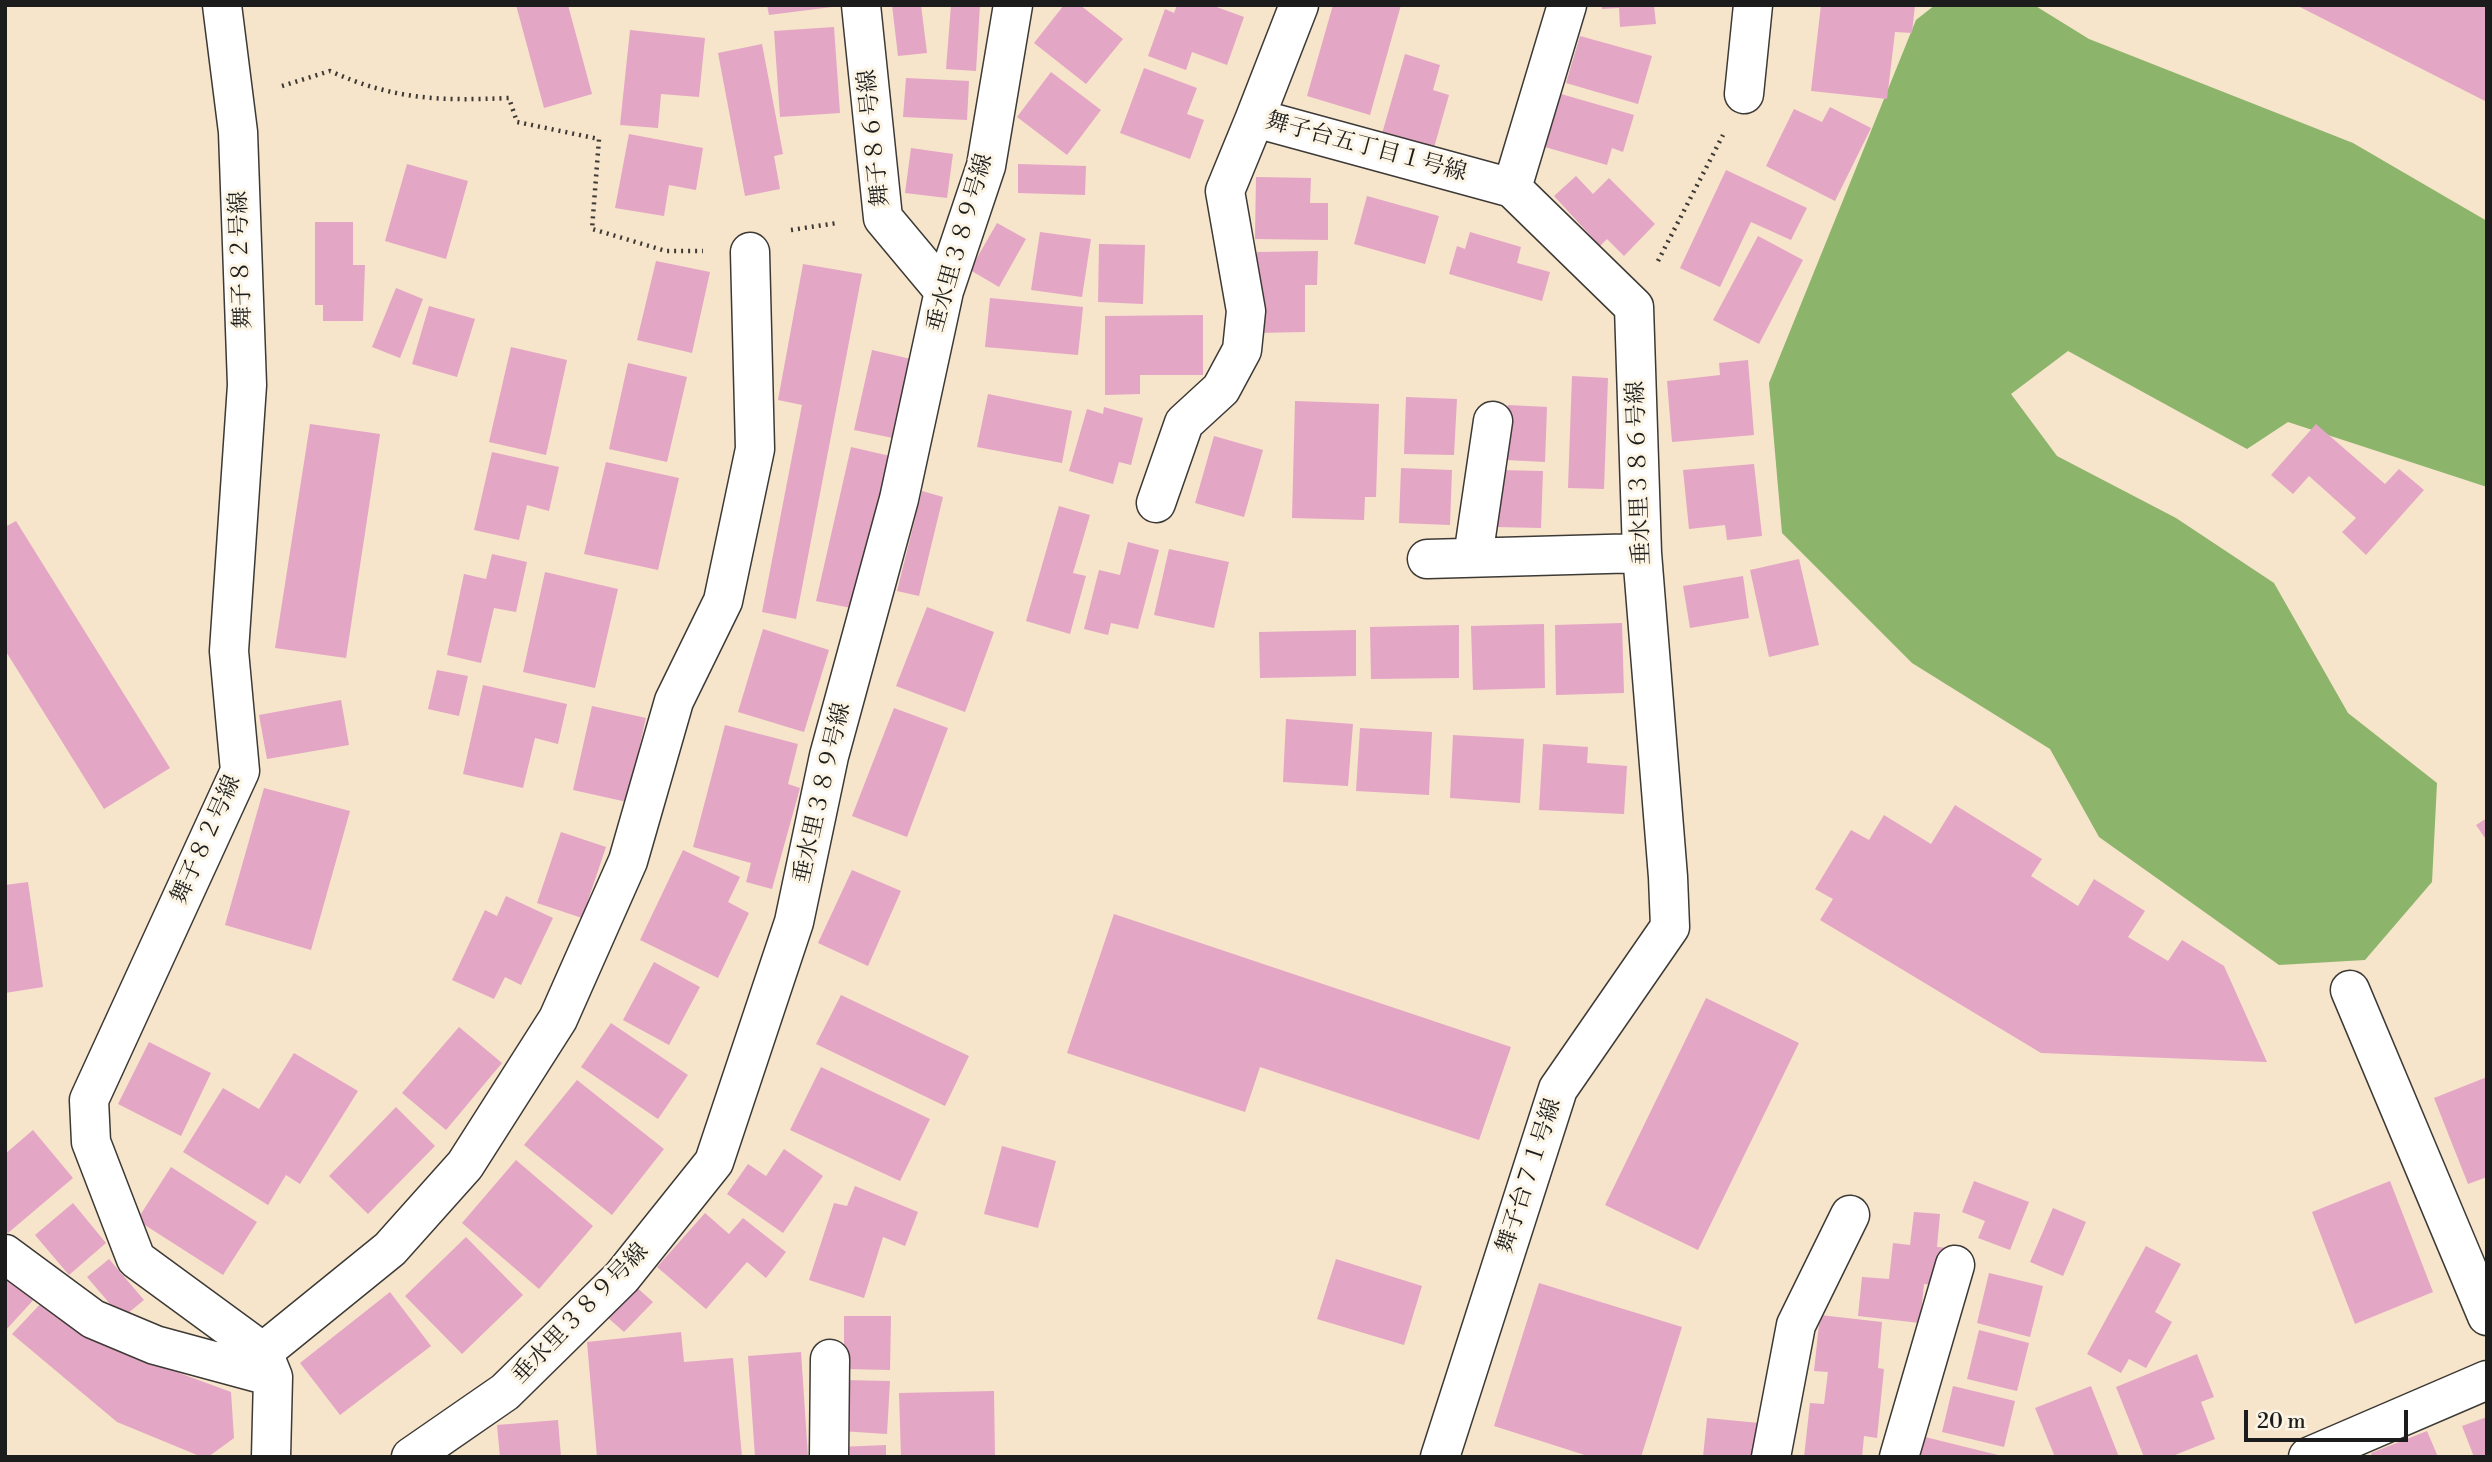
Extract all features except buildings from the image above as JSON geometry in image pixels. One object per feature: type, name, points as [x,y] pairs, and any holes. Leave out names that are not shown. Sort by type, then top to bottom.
[{"type":"street","name":"舞子８２号線","points":[[222,5],[238,132],[247,386],[229,651],[240,771],[89,1100],[91,1142],[136,1259],[268,1364]]},
{"type":"street","name":"舞子８６号線","points":[[861,5],[883,218],[944,291]]},
{"type":"street","name":"垂水里３８９号線","points":[[411,1457],[505,1392],[525,1373],[622,1277],[714,1162],[794,922],[828,756],[899,499],[944,291],[986,166],[1013,5]]},
{"type":"street","name":"舞子台五丁目１号線","points":[[1298,5],[1255,118],[1512,188],[1634,307]]},
{"type":"street","points":[[1512,188],[1567,5]]},
{"type":"street","points":[[1744,94],[1753,5]]},
{"type":"street","points":[[1156,503],[1184,423],[1221,389],[1241,350],[1246,311],[1225,191],[1255,118]]},
{"type":"street","points":[[271,1457],[268,1364],[390,1249],[465,1165],[558,1019],[628,861],[674,701],[723,601],[755,449],[750,252]]},
{"type":"street","name":"垂水里３８６号線","points":[[1634,307],[1642,553],[1668,877]]},
{"type":"street","points":[[1473,557],[1493,421]]},
{"type":"street","points":[[1427,559],[1642,553]]},
{"type":"street","name":"舞子台７１号線","points":[[1440,1457],[1558,1089],[1670,927],[1668,877]]},
{"type":"street","points":[[2350,990],[2487,1316]]},
{"type":"street","points":[[1771,1457],[1796,1325],[1850,1215]]},
{"type":"street","points":[[5,1254],[93,1319],[155,1345],[268,1364]]},
{"type":"street","points":[[1899,1457],[1955,1265]]},
{"type":"street","points":[[829,1457],[830,1359]]},
{"type":"street","points":[[2308,1457],[2487,1380]]},
{"type":"path","points":[[330,71],[367,88],[437,101],[509,98],[517,122],[599,139],[592,229],[666,251],[750,252],[794,228],[883,218]]},
{"type":"path","points":[[1634,307],[1744,94]]},
{"type":"green space","points":[[1935,5],[2034,5],[2089,39],[2353,143],[2487,221],[2487,487],[2288,422],[2247,449],[2068,351],[2011,394],[2057,456],[2176,518],[2274,583],[2348,713],[2437,783],[2432,882],[2365,960],[2279,965],[2099,837],[2050,749],[1912,663],[1782,533],[1769,383],[1916,20]]}]
